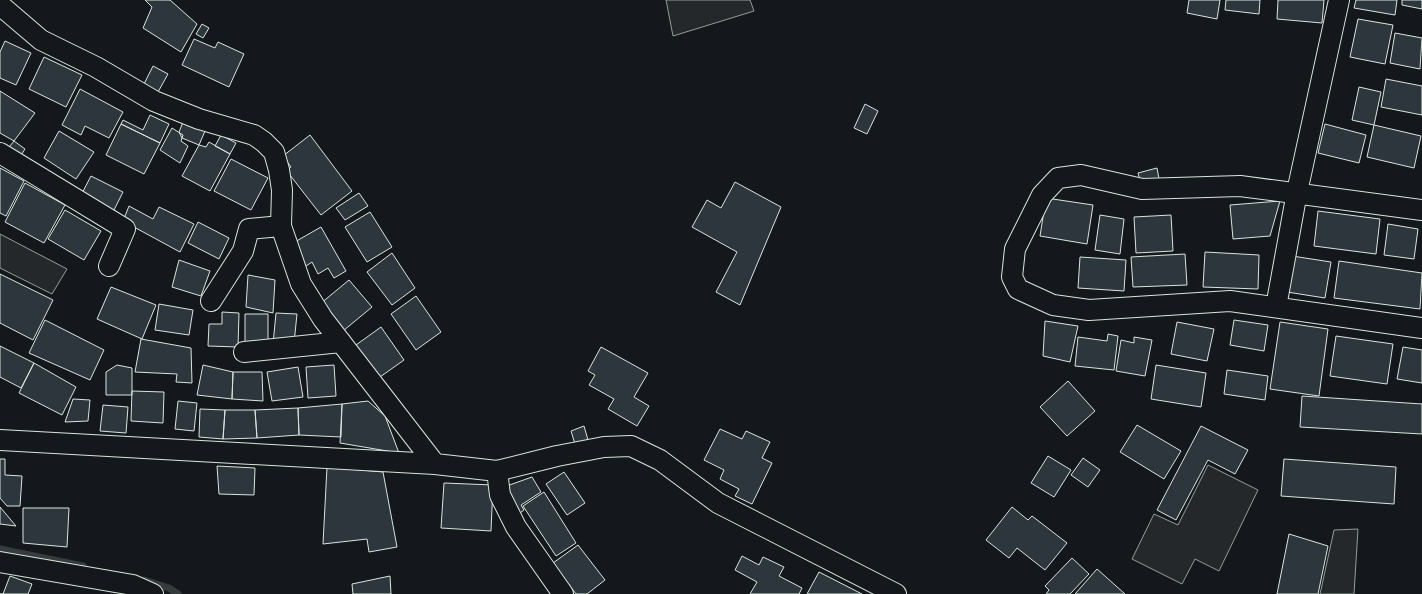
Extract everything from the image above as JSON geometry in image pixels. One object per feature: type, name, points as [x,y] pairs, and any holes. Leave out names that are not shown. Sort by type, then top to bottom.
[{"type":"street","points":[[1276,307],[1297,192],[1339,0]]},
{"type":"street","points":[[0,5],[41,40],[96,67],[154,101],[199,119],[254,135],[274,152],[282,190],[281,226],[301,284],[310,302],[435,464]]},
{"type":"street","points":[[0,153],[124,229],[109,266]]},
{"type":"street","points":[[1422,209],[1240,186],[1142,189],[1081,175],[1058,178],[1042,195],[1015,248],[1012,277],[1018,289],[1053,305],[1090,310],[1230,300],[1422,328]]},
{"type":"street","points":[[211,301],[243,251],[249,229],[281,226]]},
{"type":"street","points":[[244,352],[341,342]]},
{"type":"street","points":[[0,440],[435,464],[497,471],[557,456],[604,447],[631,446],[660,460],[718,503],[896,594]]},
{"type":"street","points":[[497,471],[500,495],[516,527],[563,594]]},
{"type":"street","points":[[0,562],[133,585],[153,594]]},
{"type":"shaded area","points":[[666,0],[750,0],[754,11],[673,36]]},
{"type":"shaded area","points":[[0,234],[67,269],[52,294],[0,268]]},
{"type":"shaded area","points":[[1208,465],[1258,490],[1219,571],[1195,559],[1182,584],[1132,559],[1154,514],[1178,525]]},
{"type":"shaded area","points":[[1358,529],[1354,594],[1320,594],[1334,530]]},
{"type":"building","points":[[145,0],[170,0],[197,24],[181,52],[143,28],[152,7]]},
{"type":"building","points":[[1189,0],[1220,0],[1217,19],[1187,13]]},
{"type":"building","points":[[1226,0],[1260,0],[1259,14],[1225,10]]},
{"type":"building","points":[[1278,0],[1324,0],[1322,23],[1277,19]]},
{"type":"building","points":[[1356,0],[1397,0],[1395,15],[1354,8]]},
{"type":"building","points":[[1402,0],[1422,0],[1422,9],[1402,5]]},
{"type":"building","points":[[1358,19],[1393,25],[1385,64],[1350,57]]},
{"type":"building","points":[[202,24],[209,28],[203,38],[196,34]]},
{"type":"building","points":[[1395,33],[1422,38],[1420,69],[1390,63]]},
{"type":"building","points":[[194,39],[215,48],[218,42],[244,54],[229,87],[182,65]]},
{"type":"building","points":[[5,41],[31,53],[16,85],[0,78],[0,52]]},
{"type":"building","points":[[44,57],[82,75],[66,107],[29,89]]},
{"type":"building","points":[[153,66],[168,74],[158,92],[144,84]]},
{"type":"building","points":[[1386,79],[1422,86],[1422,115],[1381,107]]},
{"type":"building","points":[[1359,87],[1381,92],[1374,125],[1352,120]]},
{"type":"building","points":[[80,89],[123,112],[109,138],[85,126],[81,135],[62,125]]},
{"type":"building","points":[[0,91],[35,113],[14,141],[0,133]]},
{"type":"building","points":[[865,104],[878,111],[867,134],[854,128]]},
{"type":"building","points":[[150,115],[169,124],[160,143],[121,124],[123,120],[143,130]]},
{"type":"building","points":[[183,122],[205,131],[199,145],[182,138],[179,132]]},
{"type":"building","points":[[121,124],[160,143],[144,174],[106,155]]},
{"type":"building","points":[[1325,124],[1366,135],[1359,163],[1318,153]]},
{"type":"building","points":[[1374,125],[1421,136],[1414,168],[1367,157]]},
{"type":"building","points":[[172,128],[183,135],[181,141],[188,146],[180,163],[160,150]]},
{"type":"building","points":[[59,131],[94,152],[76,179],[44,158]]},
{"type":"building","points":[[221,135],[236,143],[230,154],[215,146]]},
{"type":"building","points":[[310,135],[352,191],[321,215],[286,170],[291,167],[283,156]]},
{"type":"building","points":[[14,141],[25,149],[18,160],[6,151]]},
{"type":"building","points":[[209,142],[230,154],[210,191],[182,176],[199,145],[206,147]]},
{"type":"building","points":[[231,159],[268,178],[251,210],[214,191]]},
{"type":"building","points":[[0,168],[24,181],[6,216],[0,213]]},
{"type":"building","points":[[1157,168],[1159,179],[1141,184],[1138,173]]},
{"type":"building","points":[[91,176],[123,192],[111,216],[79,199]]},
{"type":"building","points":[[735,182],[781,207],[740,305],[716,292],[737,252],[692,227],[707,200],[721,208]]},
{"type":"building","points":[[25,183],[65,205],[44,243],[5,222]]},
{"type":"building","points":[[359,193],[368,206],[345,220],[336,208]]},
{"type":"building","points":[[1046,198],[1093,205],[1087,244],[1040,236]]},
{"type":"building","points":[[1280,201],[1270,236],[1233,239],[1230,205]]},
{"type":"building","points":[[129,206],[153,219],[159,207],[194,224],[180,252],[123,221]]},
{"type":"building","points":[[65,210],[101,231],[84,260],[48,239]]},
{"type":"building","points":[[1318,211],[1380,219],[1376,254],[1314,246]]},
{"type":"building","points":[[370,212],[392,247],[367,262],[345,227]]},
{"type":"building","points":[[1100,215],[1124,219],[1120,254],[1095,250]]},
{"type":"building","points":[[1171,215],[1173,251],[1136,253],[1134,217]]},
{"type":"building","points":[[198,222],[229,238],[219,259],[188,243]]},
{"type":"building","points":[[1388,224],[1418,229],[1414,259],[1384,255]]},
{"type":"building","points":[[321,227],[346,271],[334,278],[328,268],[318,274],[312,262],[306,266],[293,243]]},
{"type":"building","points":[[1205,252],[1259,255],[1258,289],[1203,287]]},
{"type":"building","points":[[392,253],[415,288],[392,305],[367,272]]},
{"type":"building","points":[[1185,254],[1187,285],[1133,287],[1131,257]]},
{"type":"building","points":[[1292,256],[1331,262],[1325,298],[1287,292]]},
{"type":"building","points":[[1080,257],[1126,260],[1124,291],[1078,288]]},
{"type":"building","points":[[179,260],[210,271],[201,296],[172,287]]},
{"type":"building","points":[[1339,261],[1422,273],[1420,309],[1334,298]]},
{"type":"building","points":[[0,274],[53,300],[33,340],[0,323]]},
{"type":"building","points":[[248,275],[275,280],[273,313],[246,307]]},
{"type":"building","points":[[349,280],[372,307],[343,331],[320,304]]},
{"type":"building","points":[[111,287],[156,305],[142,339],[97,319]]},
{"type":"building","points":[[416,296],[441,332],[416,350],[391,314]]},
{"type":"building","points":[[159,304],[193,310],[189,335],[155,330]]},
{"type":"building","points":[[222,312],[239,313],[238,347],[208,346],[209,324],[222,324]]},
{"type":"building","points":[[276,313],[297,314],[294,343],[273,344]]},
{"type":"building","points":[[245,314],[268,314],[268,344],[245,344]]},
{"type":"building","points":[[45,320],[104,350],[90,380],[29,353]]},
{"type":"building","points":[[1234,320],[1268,325],[1264,351],[1230,345]]},
{"type":"building","points":[[1045,321],[1078,326],[1070,362],[1043,356]]},
{"type":"building","points":[[1177,322],[1214,329],[1207,361],[1171,354]]},
{"type":"building","points":[[1280,322],[1328,329],[1319,396],[1270,389]]},
{"type":"building","points":[[381,327],[404,360],[380,377],[356,345]]},
{"type":"building","points":[[1108,334],[1118,336],[1114,370],[1075,366],[1078,337],[1107,341]]},
{"type":"building","points":[[1336,336],[1393,344],[1387,384],[1330,376]]},
{"type":"building","points":[[1134,337],[1152,340],[1145,376],[1116,371],[1121,340],[1134,343]]},
{"type":"building","points":[[141,339],[191,348],[192,383],[176,382],[177,374],[135,372]]},
{"type":"building","points":[[0,346],[34,363],[21,388],[0,377]]},
{"type":"building","points":[[601,347],[648,373],[634,397],[649,406],[637,426],[608,409],[614,399],[589,385],[595,375],[588,371]]},
{"type":"building","points":[[1403,347],[1422,350],[1422,383],[1397,379]]},
{"type":"building","points":[[34,363],[76,387],[62,415],[19,393]]},
{"type":"building","points":[[117,365],[132,368],[132,395],[106,395],[106,372]]},
{"type":"building","points":[[203,365],[233,372],[232,399],[197,395]]},
{"type":"building","points":[[334,365],[336,396],[308,398],[306,367]]},
{"type":"building","points":[[1156,365],[1206,373],[1201,407],[1151,399]]},
{"type":"building","points":[[298,367],[303,397],[272,401],[267,372]]},
{"type":"building","points":[[1227,370],[1268,376],[1265,400],[1224,394]]},
{"type":"building","points":[[233,372],[262,372],[263,401],[232,399]]},
{"type":"building","points":[[1068,381],[1095,411],[1067,436],[1040,407]]},
{"type":"building","points":[[132,391],[164,392],[163,423],[131,421]]},
{"type":"building","points":[[1302,396],[1422,404],[1422,434],[1300,427]]},
{"type":"building","points":[[73,399],[90,400],[88,421],[65,422]]},
{"type":"building","points":[[178,401],[197,403],[194,431],[175,429]]},
{"type":"building","points":[[368,401],[385,416],[399,453],[340,443],[342,404]]},
{"type":"building","points":[[342,404],[341,437],[299,435],[298,408]]},
{"type":"building","points":[[103,405],[128,407],[126,433],[100,431]]},
{"type":"building","points":[[298,408],[299,435],[257,438],[255,410]]},
{"type":"building","points":[[200,409],[225,410],[223,439],[199,437]]},
{"type":"building","points":[[225,410],[255,410],[257,438],[223,439]]},
{"type":"building","points":[[1137,425],[1181,451],[1164,479],[1120,452]]},
{"type":"building","points":[[584,426],[588,440],[575,444],[571,431]]},
{"type":"building","points":[[1201,426],[1248,450],[1235,474],[1208,460],[1176,520],[1157,510]]},
{"type":"building","points":[[720,429],[742,439],[746,431],[770,442],[762,458],[772,463],[752,504],[735,496],[739,489],[720,479],[724,470],[704,460]]},
{"type":"building","points":[[1048,456],[1071,470],[1054,497],[1031,483]]},
{"type":"building","points":[[1083,458],[1100,470],[1088,487],[1071,475]]},
{"type":"building","points":[[0,459],[5,459],[5,475],[22,476],[20,506],[7,506],[0,498]]},
{"type":"building","points":[[1284,459],[1396,467],[1394,504],[1281,496]]},
{"type":"building","points":[[217,466],[255,468],[254,495],[219,494]]},
{"type":"building","points":[[327,467],[383,472],[397,547],[369,552],[367,539],[323,544]]},
{"type":"building","points":[[564,472],[585,503],[567,515],[546,484]]},
{"type":"building","points":[[532,477],[541,492],[521,505],[524,510],[516,516],[504,487]]},
{"type":"building","points":[[444,483],[493,485],[491,531],[441,528]]},
{"type":"building","points":[[544,492],[576,543],[556,556],[523,506]]},
{"type":"building","points":[[0,507],[16,526],[0,524]]},
{"type":"building","points":[[1012,507],[1028,520],[1032,516],[1067,543],[1045,570],[1017,548],[1009,558],[986,540]]},
{"type":"building","points":[[23,508],[69,508],[67,547],[23,543]]},
{"type":"building","points":[[1289,534],[1328,546],[1318,594],[1277,594]]},
{"type":"building","points":[[578,545],[605,580],[587,594],[576,594],[553,563]]},
{"type":"building","points":[[742,556],[759,565],[763,557],[784,567],[779,576],[802,588],[799,594],[750,594],[757,582],[735,570]]},
{"type":"building","points":[[1072,558],[1089,574],[1070,594],[1046,594],[1049,590],[1045,586]]},
{"type":"building","points":[[1097,569],[1125,594],[1075,594]]},
{"type":"building","points":[[819,572],[862,594],[807,594]]},
{"type":"building","points":[[10,576],[32,584],[28,594],[3,594]]},
{"type":"building","points":[[390,576],[391,594],[353,594],[352,584]]},
{"type":"waterway","points":[[0,549],[83,566]]},
{"type":"waterway","points":[[144,580],[169,588],[178,594]]}]
